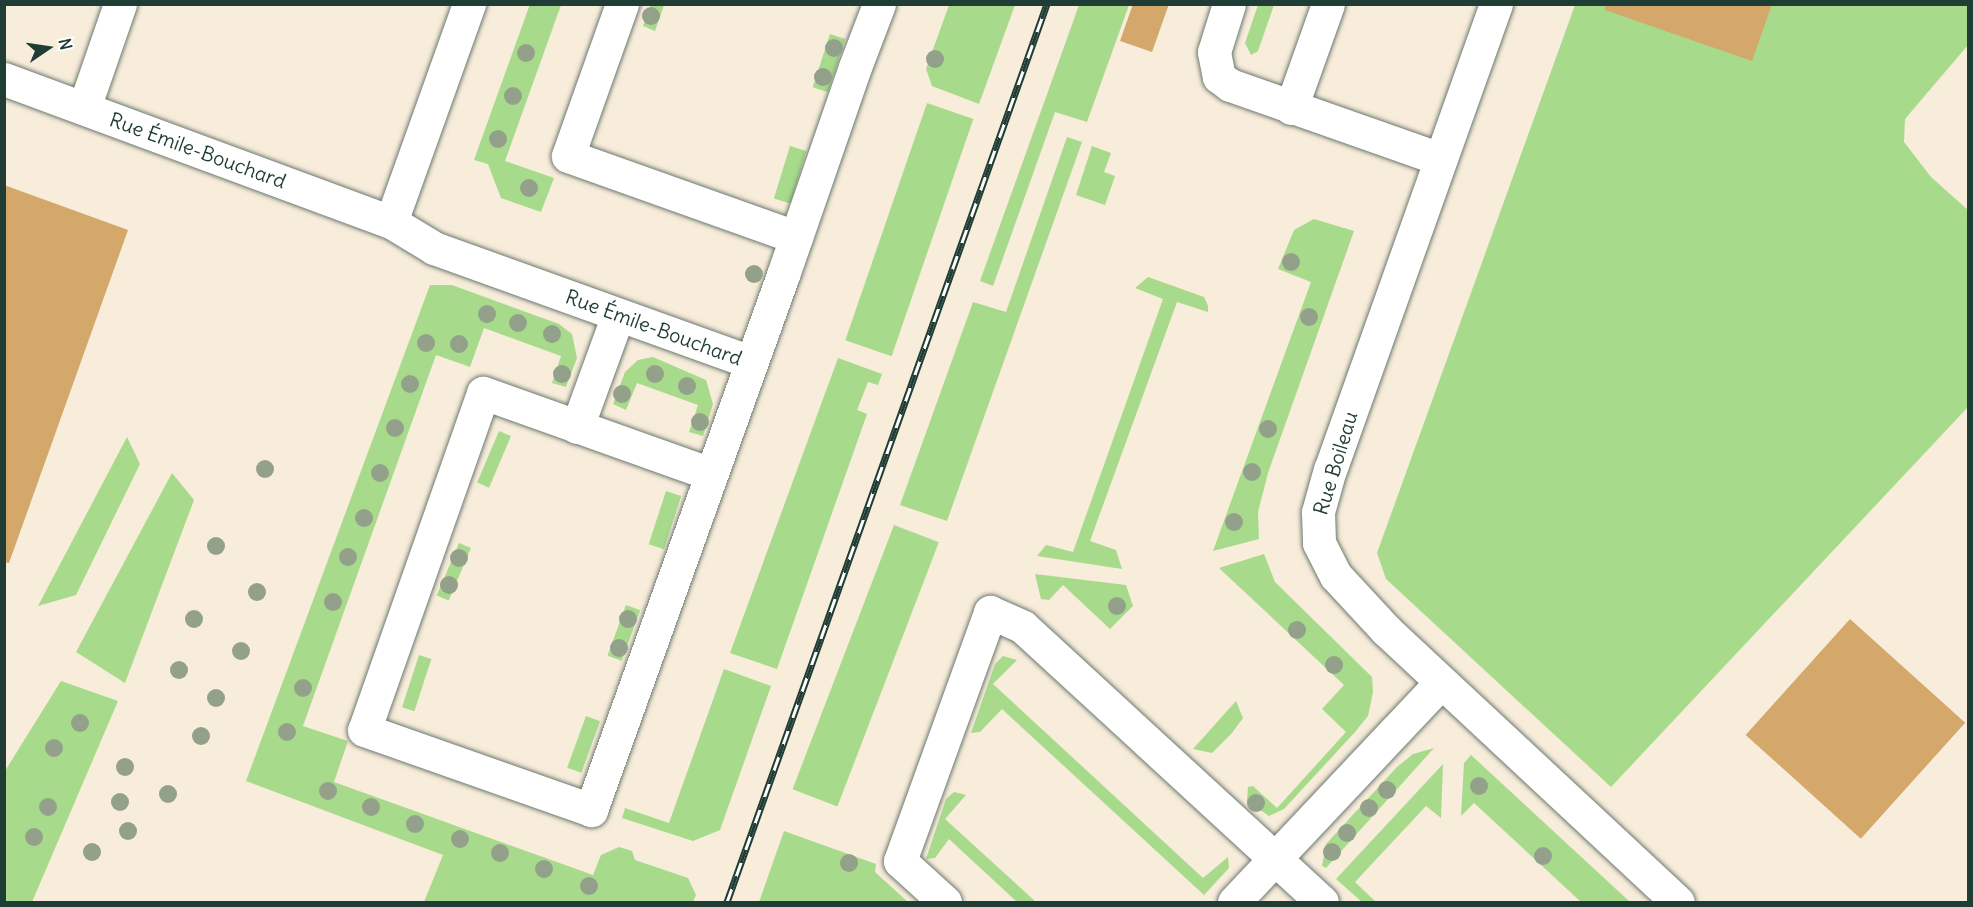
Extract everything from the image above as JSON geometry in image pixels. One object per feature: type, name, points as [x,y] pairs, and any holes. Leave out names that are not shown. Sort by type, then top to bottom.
[{"type":"street","points":[[84,108],[120,4]]},
{"type":"street","points":[[391,222],[469,4]]},
{"type":"street","points":[[622,4],[568,156],[796,237]]},
{"type":"street","points":[[711,474],[483,393],[364,730],[591,810],[879,4]]},
{"type":"street","points":[[1229,4],[1214,52],[1219,77],[1291,108],[1440,159]]},
{"type":"street","points":[[1291,108],[1328,4]]},
{"type":"street","name":"Rue Boileau","points":[[1496,4],[1330,469],[1317,527],[1321,551],[1336,576],[1441,682],[1678,903]]},
{"type":"street","name":"Rue Émile-Bouchard","points":[[4,80],[391,222],[434,248],[752,362]]},
{"type":"street","points":[[577,427],[618,315]]},
{"type":"street","points":[[945,903],[900,861],[990,612],[1023,627],[1322,903]]},
{"type":"street","points":[[1234,903],[1441,682]]},
{"type":"green space","points":[[530,4],[561,5],[505,161],[554,178],[541,212],[501,198],[488,164],[474,160]]},
{"type":"green space","points":[[651,5],[664,5],[655,31],[643,26]]},
{"type":"green space","points":[[949,5],[1015,5],[979,104],[932,86],[926,69]]},
{"type":"green space","points":[[1079,5],[1129,5],[1087,122],[1055,112],[993,286],[980,281]]},
{"type":"green space","points":[[1258,5],[1274,5],[1258,51],[1251,55],[1245,43]]},
{"type":"green space","points":[[1575,5],[1968,5],[1968,45],[1905,119],[1904,142],[1931,177],[1968,210],[1968,407],[1611,787],[1386,579],[1377,553]]},
{"type":"green space","points":[[830,34],[845,39],[828,92],[813,87]]},
{"type":"green space","points":[[927,103],[973,119],[892,356],[845,340]]},
{"type":"green space","points":[[1067,137],[1082,142],[947,521],[900,505],[973,302],[1006,312]]},
{"type":"green space","points":[[790,146],[806,151],[790,204],[774,199]]},
{"type":"green space","points":[[1092,146],[1111,153],[1104,172],[1115,176],[1105,205],[1076,195]]},
{"type":"green space","points":[[1314,219],[1354,231],[1268,473],[1258,512],[1259,539],[1213,551],[1311,282],[1278,269],[1294,230]]},
{"type":"green space","points":[[1148,277],[1204,297],[1208,312],[1177,302],[1090,541],[1116,550],[1122,569],[1037,556],[1046,545],[1073,552],[1163,299],[1135,288]]},
{"type":"green space","points":[[430,285],[452,285],[559,324],[572,334],[577,358],[566,387],[552,383],[561,356],[484,328],[470,367],[436,355],[303,726],[348,741],[334,782],[593,875],[601,855],[619,847],[632,851],[635,860],[688,878],[696,895],[693,902],[424,902],[443,855],[246,781]]},
{"type":"green space","points":[[653,357],[706,380],[713,404],[703,436],[689,432],[698,405],[637,383],[626,410],[613,404],[625,372],[638,360]]},
{"type":"green space","points":[[838,358],[882,374],[878,385],[868,382],[857,410],[867,414],[777,669],[730,653]]},
{"type":"green space","points":[[499,431],[511,436],[489,488],[477,483]]},
{"type":"green space","points":[[127,437],[140,464],[76,595],[38,606]]},
{"type":"green space","points":[[172,473],[194,500],[125,683],[76,652]]},
{"type":"green space","points":[[666,491],[681,496],[664,549],[649,544]]},
{"type":"green space","points":[[894,525],[939,542],[837,806],[793,789]]},
{"type":"green space","points":[[459,543],[471,548],[449,601],[437,595]]},
{"type":"green space","points":[[1264,554],[1275,582],[1372,677],[1373,692],[1368,716],[1355,732],[1284,809],[1269,816],[1247,801],[1248,787],[1253,786],[1277,808],[1346,732],[1322,709],[1344,685],[1219,568]]},
{"type":"green space","points":[[1035,574],[1126,585],[1133,606],[1110,629],[1063,585],[1049,600],[1041,599]]},
{"type":"green space","points":[[626,605],[640,610],[622,661],[608,656]]},
{"type":"green space","points":[[419,655],[431,659],[414,711],[402,707]]},
{"type":"green space","points":[[1003,656],[1017,660],[993,684],[1203,878],[1228,857],[1229,868],[1204,895],[1002,709],[980,732],[971,733],[995,664]]},
{"type":"green space","points":[[724,669],[771,686],[720,830],[693,841],[622,818],[625,808],[669,823]]},
{"type":"green space","points":[[61,681],[118,701],[32,902],[5,902],[5,771]]},
{"type":"green space","points":[[1236,701],[1243,718],[1232,733],[1212,753],[1193,749]]},
{"type":"green space","points":[[586,716],[600,721],[581,773],[567,768]]},
{"type":"green space","points":[[1434,748],[1326,868],[1322,866],[1326,844],[1397,767],[1413,754]]},
{"type":"green space","points":[[1471,755],[1630,902],[1581,902],[1474,803],[1461,816],[1464,763]]},
{"type":"green space","points":[[1443,764],[1441,818],[1426,806],[1355,882],[1376,902],[1362,902],[1336,879]]},
{"type":"green space","points":[[954,792],[966,795],[945,819],[1036,902],[1017,902],[949,839],[935,858],[926,859],[946,799]]},
{"type":"green space","points":[[784,831],[876,864],[875,872],[908,902],[759,902]]},
{"type":"building","points":[[1133,4],[1169,4],[1152,52],[1120,41]]},
{"type":"building","points":[[1606,4],[1772,4],[1752,61],[1605,10]]},
{"type":"building","points":[[4,185],[128,230],[9,563],[4,562]]},
{"type":"building","points":[[1850,619],[1965,723],[1861,839],[1746,735]]},
{"type":"railway","points":[[727,902],[1047,4]]}]
